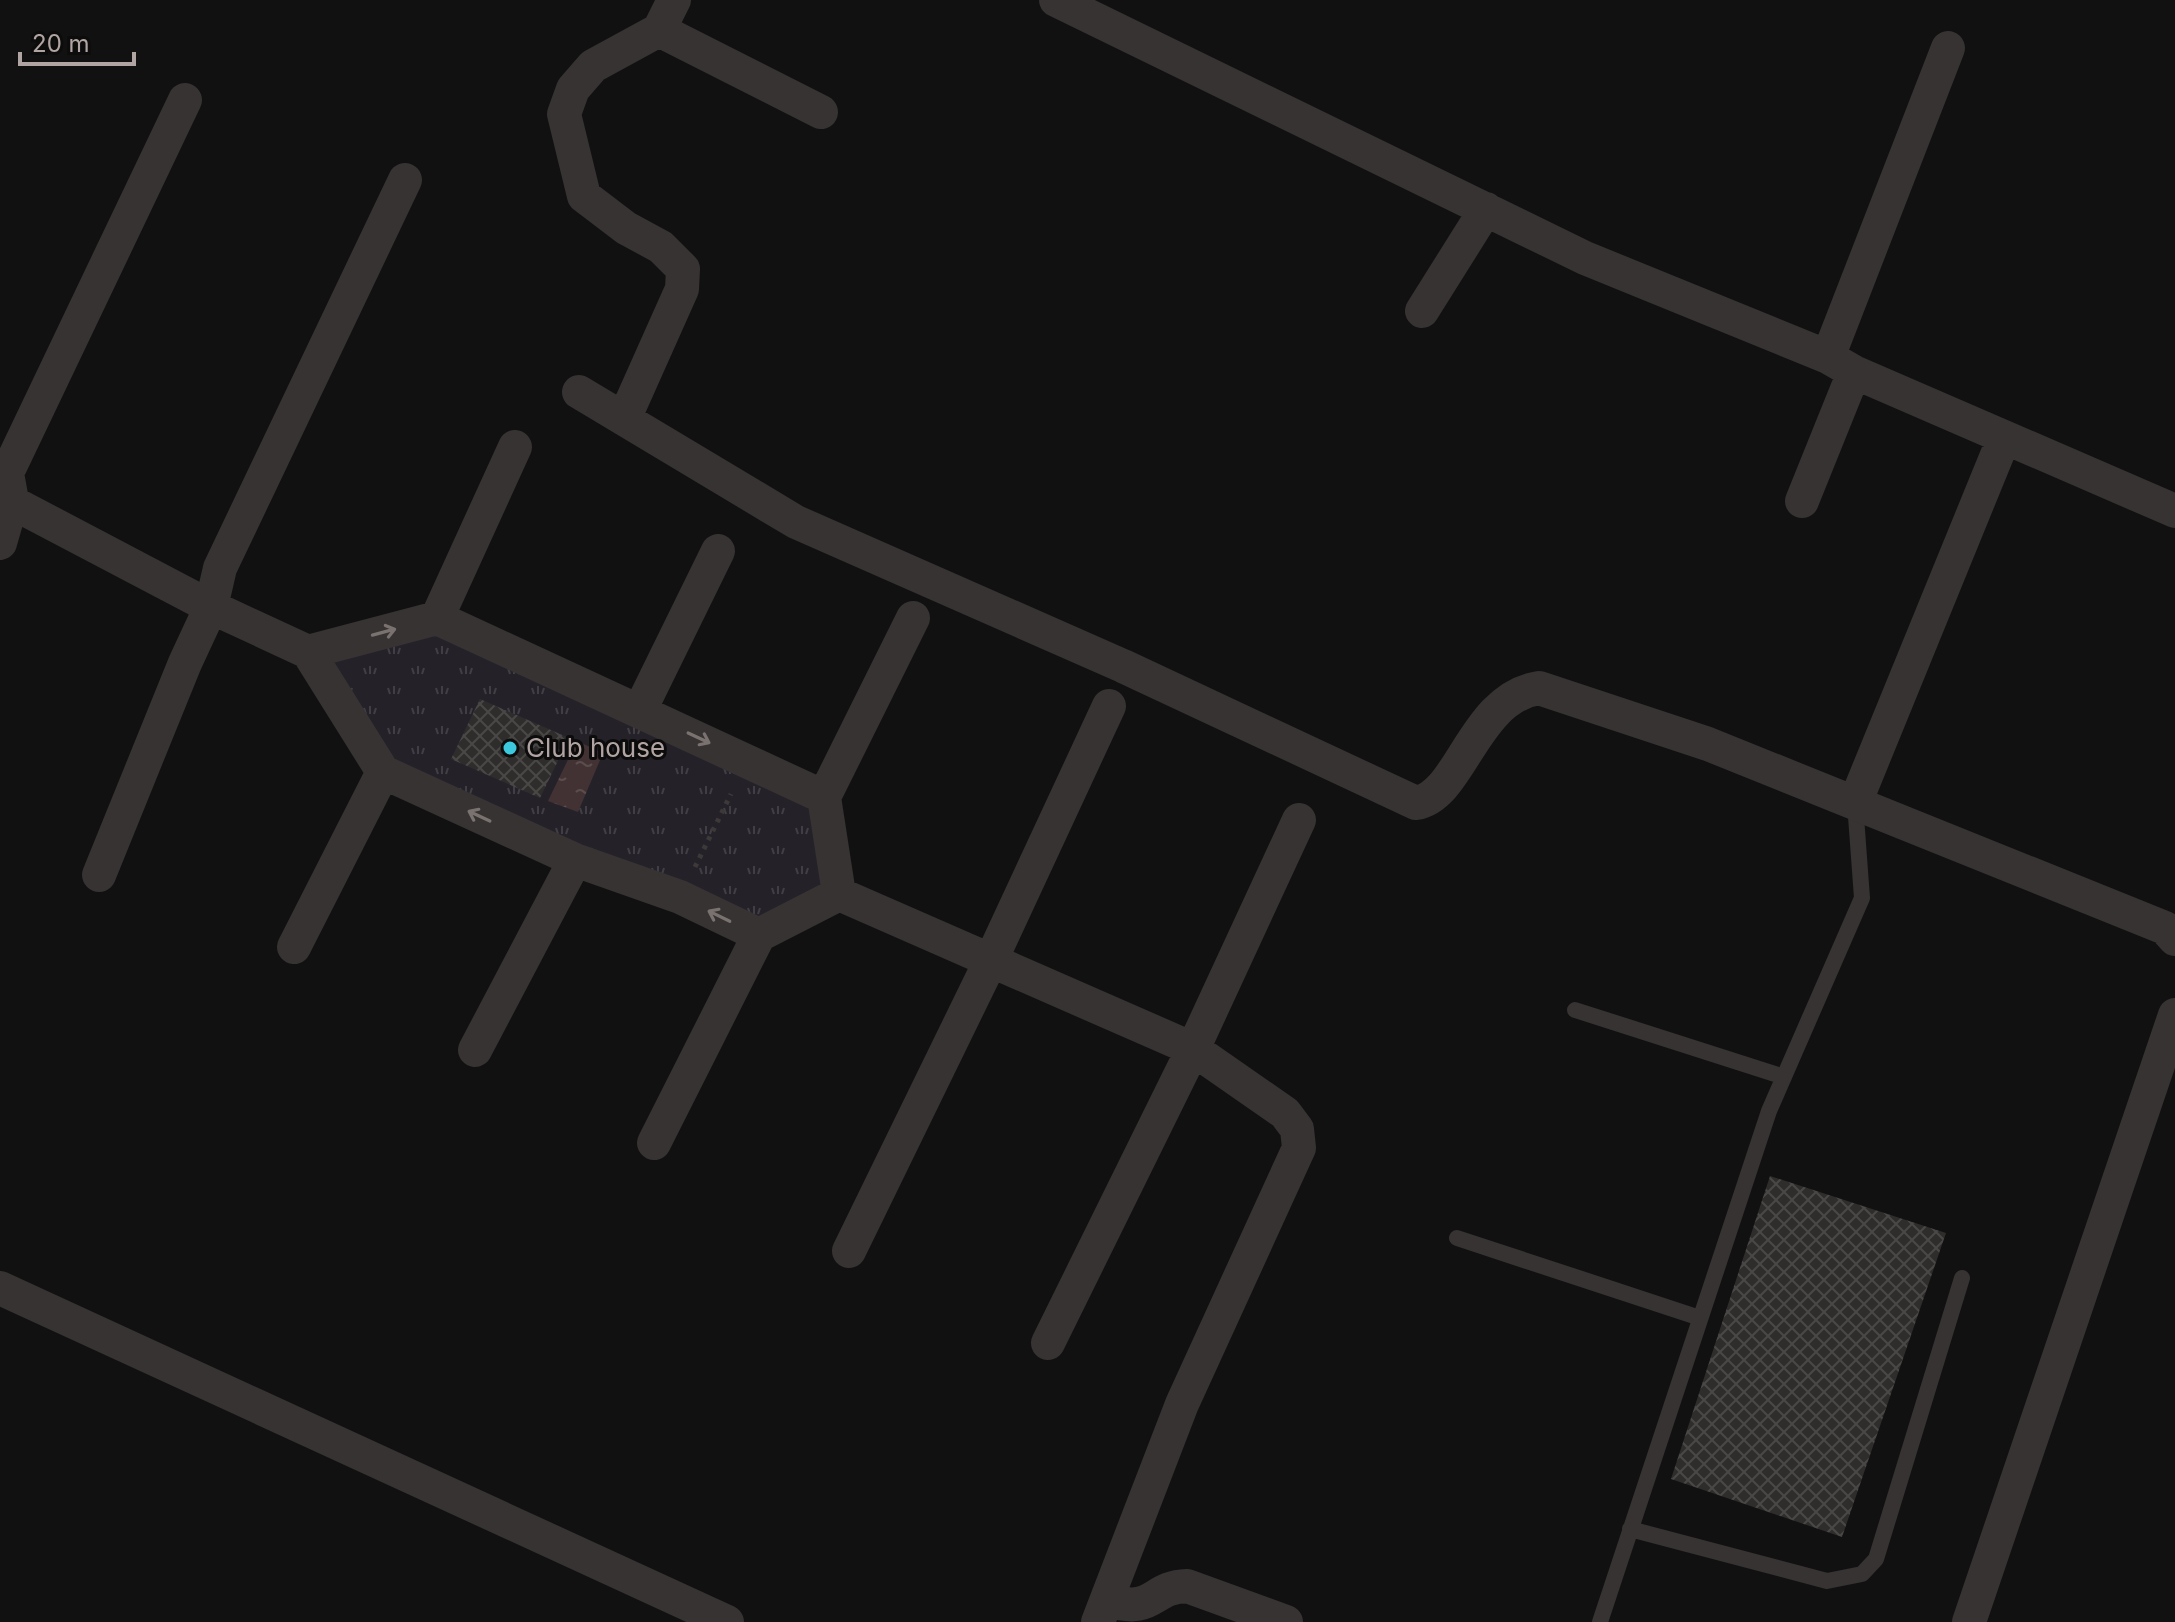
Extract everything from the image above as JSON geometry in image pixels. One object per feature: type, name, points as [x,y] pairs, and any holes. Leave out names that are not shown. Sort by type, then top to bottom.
[{"type":"street","points":[[1056,0],[1585,258],[1841,365],[2175,511]]},
{"type":"street","points":[[624,419],[682,289],[683,269],[661,247],[626,228],[584,196],[564,114],[573,89],[593,66],[667,15],[821,112]]},
{"type":"street","points":[[1802,501],[1841,365],[1948,48]]},
{"type":"street","points":[[0,543],[7,473],[185,100]]},
{"type":"street","points":[[99,875],[211,607],[220,568],[405,180]]},
{"type":"street","points":[[1422,311],[1486,209]]},
{"type":"street","points":[[579,392],[796,522],[1123,666],[1416,803],[1428,801],[1442,789],[1478,732],[1496,711],[1519,692],[1539,688],[1708,744],[2165,928],[2175,939]]},
{"type":"street","points":[[1855,803],[2004,438]]},
{"type":"street","points":[[437,618],[515,447]]},
{"type":"street","points":[[6,498],[211,607],[308,652],[383,772],[575,860],[680,897],[759,935]]},
{"type":"street","points":[[640,710],[718,551]]},
{"type":"street","points":[[308,652],[437,618],[824,797]]},
{"type":"street","points":[[839,894],[824,797],[913,618]]},
{"type":"street","points":[[849,1251],[991,960],[1109,706]]},
{"type":"street","points":[[294,947],[383,772]]},
{"type":"street","points":[[1048,1343],[1193,1049],[1299,820]]},
{"type":"street","points":[[475,1050],[575,860]]},
{"type":"street","points":[[839,894],[1193,1049],[1285,1113],[1297,1129],[1299,1148],[1182,1404],[1103,1611],[1142,1605],[1175,1586],[1187,1586],[1286,1622]]},
{"type":"street","points":[[654,1143],[759,935],[839,894]]},
{"type":"street","points":[[1969,1622],[2175,1015]]},
{"type":"street","points":[[0,1288],[727,1622]]},
{"type":"lane","points":[[1600,1622],[1769,1111],[1862,898],[1855,803]]},
{"type":"lane","points":[[1575,1010],[1784,1077]]},
{"type":"lane","points":[[1457,1238],[1700,1318]]},
{"type":"lane","points":[[1630,1529],[1827,1581],[1862,1574],[1876,1559],[1962,1278]]},
{"type":"path","points":[[680,897],[748,761]]},
{"type":"green space","points":[[437,618],[824,797],[839,894],[759,935],[383,772],[308,652]]},
{"type":"water","points":[[577,741],[603,753],[578,812],[548,801]]},
{"type":"building","name":"Club house","points":[[480,699],[569,738],[540,798],[451,759]]},
{"type":"building","points":[[1770,1176],[1946,1233],[1842,1537],[1671,1479]]},
{"type":"place","name":"Club house","points":[[510,748]]}]
